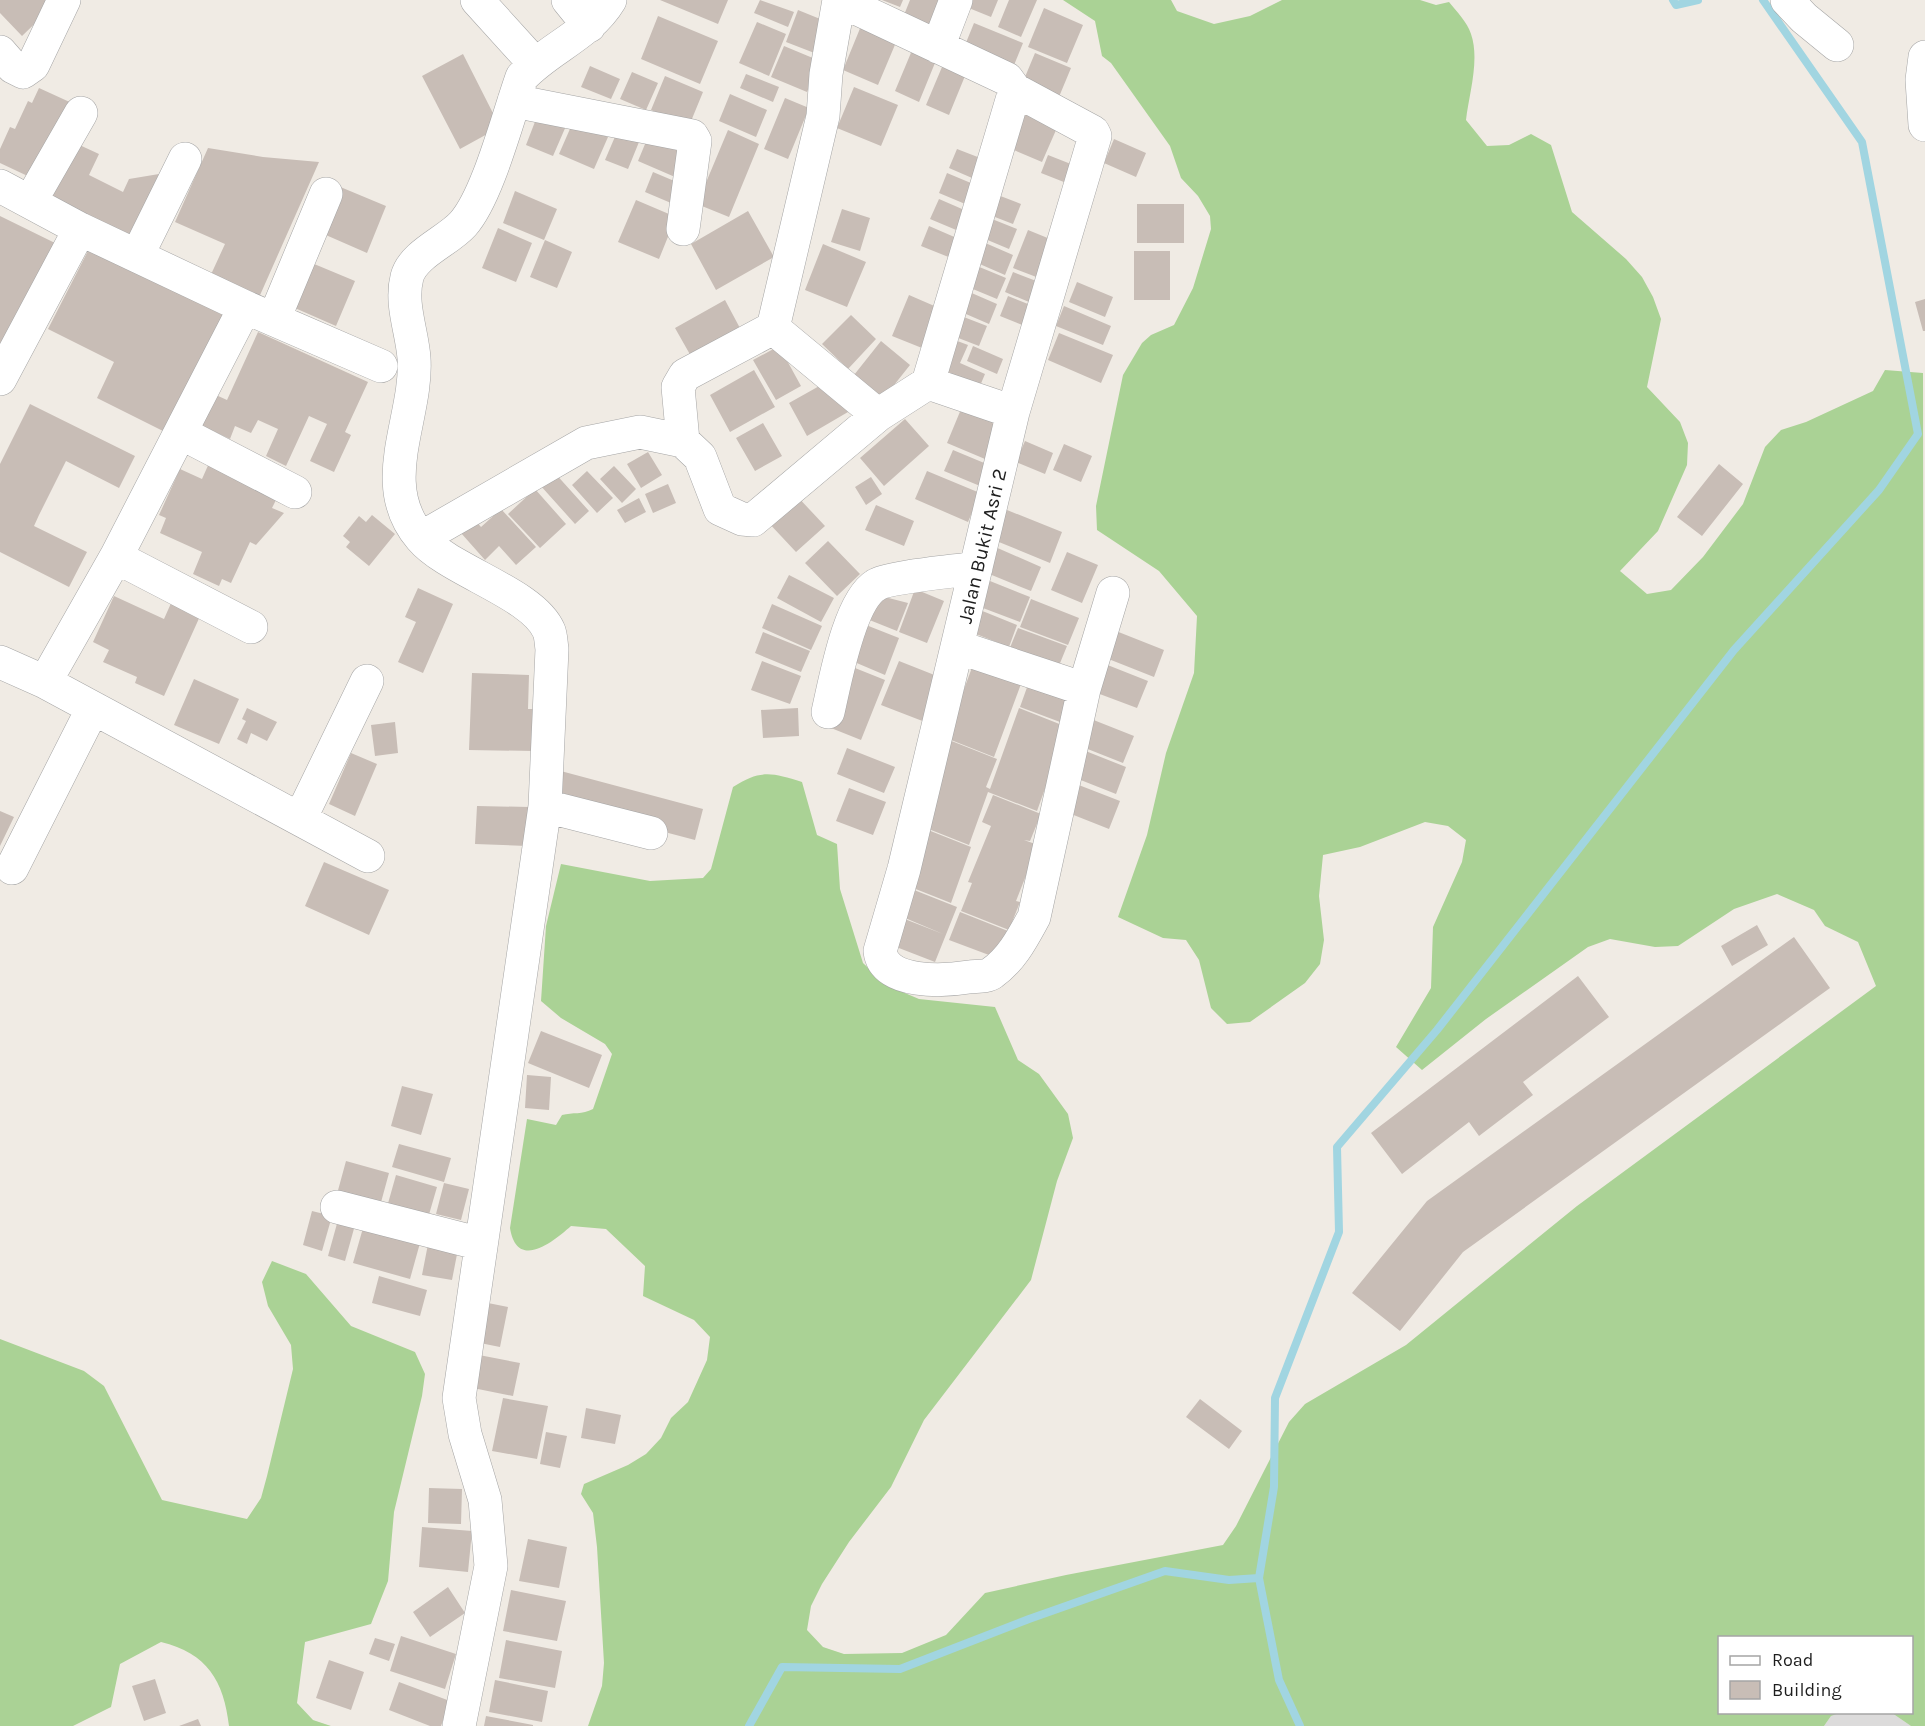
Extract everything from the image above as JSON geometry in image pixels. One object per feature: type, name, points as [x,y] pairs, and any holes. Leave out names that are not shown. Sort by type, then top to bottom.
[{"type":"street","points":[[12,62],[33,65],[64,0]]},
{"type":"street","points":[[477,0],[535,64]]},
{"type":"street","points":[[568,0],[589,26]]},
{"type":"street","points":[[459,1726],[491,1566],[485,1500],[465,1434],[459,1398],[545,806],[552,673],[549,630],[537,615],[523,604],[445,557],[421,538],[406,515],[397,478],[400,440],[413,382],[414,357],[404,298],[407,274],[420,259],[461,227],[478,202],[522,77],[535,64],[589,26],[610,0]]},
{"type":"street","points":[[421,538],[586,443],[640,432],[683,441],[700,457],[720,509],[742,519],[753,520],[878,415],[928,382],[1015,90],[1014,85],[1007,79],[839,0],[826,74],[823,116],[772,328],[685,375],[680,380],[678,387],[683,441]]},
{"type":"street","points":[[938,47],[956,0]]},
{"type":"street","points":[[1787,0],[1804,18],[1837,45]]},
{"type":"street","points":[[1925,57],[1922,80],[1925,125]]},
{"type":"street","name":"Jalan Bukit Asri 2","points":[[1015,90],[1093,132],[1095,136],[1013,412],[904,869],[880,951],[881,958],[892,970],[939,982],[990,974],[1016,950],[1034,917],[1084,690]]},
{"type":"street","points":[[514,101],[692,136],[695,141],[683,229]]},
{"type":"street","points":[[30,202],[81,113]]},
{"type":"street","points":[[137,256],[185,159]]},
{"type":"street","points":[[0,186],[80,229],[137,256],[381,366]]},
{"type":"street","points":[[45,682],[116,557],[181,433],[260,313],[326,194]]},
{"type":"street","points":[[0,379],[80,229]]},
{"type":"street","points":[[772,328],[878,415]]},
{"type":"street","points":[[928,382],[1013,412]]},
{"type":"street","points":[[181,433],[295,492]]},
{"type":"street","points":[[116,557],[251,627]]},
{"type":"street","points":[[828,712],[848,631],[862,600],[876,585],[976,568]]},
{"type":"street","points":[[958,647],[1084,690],[1113,593]]},
{"type":"street","points":[[0,662],[45,682],[368,856]]},
{"type":"street","points":[[300,819],[367,681]]},
{"type":"street","points":[[12,868],[93,708]]},
{"type":"street","points":[[545,806],[651,833]]},
{"type":"street","points":[[337,1207],[481,1244]]},
{"type":"shaded area","points":[[1835,1714],[1893,1714],[1911,1726],[1824,1726]]},
{"type":"green space","points":[[1063,0],[1171,0],[1177,11],[1214,24],[1250,16],[1282,0],[1420,0],[1436,5],[1449,2],[1467,25],[1473,44],[1473,77],[1466,120],[1487,146],[1509,145],[1531,134],[1551,145],[1572,212],[1626,259],[1642,277],[1661,319],[1647,387],[1680,422],[1688,443],[1687,465],[1658,531],[1620,571],[1647,594],[1671,590],[1703,557],[1743,504],[1765,447],[1781,430],[1806,422],[1873,391],[1885,370],[1923,373],[1925,1726],[1911,1726],[1893,1714],[1913,1714],[1913,1636],[1718,1636],[1718,1714],[1836,1714],[1831,1716],[1824,1726],[588,1726],[602,1686],[604,1663],[597,1547],[593,1513],[581,1494],[584,1484],[628,1465],[646,1454],[661,1438],[671,1418],[688,1402],[707,1360],[710,1337],[694,1320],[643,1296],[645,1266],[606,1229],[571,1226],[546,1245],[536,1249],[520,1248],[514,1241],[510,1228],[527,1119],[556,1125],[562,1115],[593,1109],[612,1054],[605,1044],[561,1018],[541,1001],[546,926],[561,864],[650,881],[703,878],[711,869],[733,787],[751,777],[767,774],[802,782],[817,835],[837,844],[840,889],[863,963],[886,985],[919,999],[995,1007],[1018,1060],[1039,1074],[1068,1114],[1073,1138],[1057,1181],[1031,1280],[924,1420],[891,1487],[849,1542],[811,1606],[807,1630],[823,1647],[844,1654],[902,1653],[946,1635],[985,1593],[1223,1545],[1236,1526],[1289,1422],[1305,1404],[1406,1345],[1577,1206],[1876,986],[1858,942],[1825,926],[1814,910],[1777,894],[1734,909],[1678,946],[1655,947],[1610,939],[1588,947],[1486,1019],[1422,1070],[1396,1047],[1431,988],[1433,927],[1462,862],[1466,840],[1448,826],[1425,822],[1360,847],[1323,855],[1319,896],[1324,940],[1320,964],[1305,983],[1250,1022],[1227,1024],[1211,1008],[1199,960],[1186,940],[1163,938],[1118,917],[1147,835],[1166,753],[1194,673],[1197,616],[1159,571],[1097,530],[1096,506],[1123,375],[1142,343],[1151,335],[1174,325],[1193,288],[1211,229],[1210,216],[1198,196],[1181,178],[1170,146],[1111,63],[1102,56],[1095,21]]},
{"type":"green space","points":[[272,1261],[306,1274],[351,1326],[415,1352],[425,1374],[422,1396],[394,1512],[388,1581],[371,1624],[305,1642],[297,1703],[313,1720],[331,1726],[229,1726],[223,1695],[210,1671],[190,1653],[161,1642],[120,1664],[111,1707],[73,1726],[0,1726],[0,1339],[84,1371],[104,1386],[162,1500],[247,1519],[261,1498],[293,1369],[291,1345],[268,1306],[262,1282]]},
{"type":"building","points":[[0,0],[50,0],[54,5],[22,36],[0,13]]},
{"type":"building","points":[[660,0],[728,0],[718,24]]},
{"type":"building","points":[[760,0],[794,12],[788,27],[754,13]]},
{"type":"building","points":[[882,0],[903,0],[900,7]]},
{"type":"building","points":[[910,0],[947,0],[936,34],[902,20]]},
{"type":"building","points":[[960,0],[998,0],[991,17],[959,4]]},
{"type":"building","points":[[1009,0],[1037,0],[1021,37],[998,27]]},
{"type":"building","points":[[1044,8],[1083,25],[1067,63],[1028,47]]},
{"type":"building","points":[[798,10],[830,23],[817,54],[786,42]]},
{"type":"building","points":[[658,16],[718,41],[700,84],[641,59]]},
{"type":"building","points":[[757,22],[786,34],[769,76],[739,63]]},
{"type":"building","points":[[974,23],[1023,43],[1010,75],[961,55]]},
{"type":"building","points":[[861,26],[897,40],[878,85],[843,70]]},
{"type":"building","points":[[784,46],[820,61],[807,92],[771,77]]},
{"type":"building","points":[[913,48],[937,58],[919,102],[895,91]]},
{"type":"building","points":[[1035,53],[1071,68],[1056,104],[1020,89]]},
{"type":"building","points":[[463,54],[500,127],[460,149],[422,76]]},
{"type":"building","points":[[590,66],[620,79],[611,99],[581,87]]},
{"type":"building","points":[[942,67],[965,76],[949,115],[926,105]]},
{"type":"building","points":[[632,72],[658,83],[646,110],[620,99]]},
{"type":"building","points":[[746,74],[779,87],[773,102],[740,88]]},
{"type":"building","points":[[665,76],[703,92],[689,126],[651,110]]},
{"type":"building","points":[[854,87],[898,105],[881,146],[837,128]]},
{"type":"building","points":[[39,88],[74,104],[34,179],[0,163],[0,149],[10,127],[15,129],[28,101],[32,103]]},
{"type":"building","points":[[730,94],[767,110],[756,137],[719,121]]},
{"type":"building","points":[[785,98],[809,108],[788,159],[764,149]]},
{"type":"building","points":[[1019,104],[1060,121],[1042,162],[1002,145]]},
{"type":"building","points":[[538,114],[566,126],[553,156],[526,145]]},
{"type":"building","points":[[573,122],[608,137],[594,169],[559,154]]},
{"type":"building","points":[[728,130],[759,144],[729,217],[697,204]]},
{"type":"building","points":[[617,132],[639,142],[628,169],[605,160]]},
{"type":"building","points":[[650,132],[687,148],[675,177],[638,161]]},
{"type":"building","points":[[1114,139],[1146,153],[1136,177],[1104,163]]},
{"type":"building","points":[[73,142],[99,154],[89,175],[123,192],[129,179],[159,174],[130,237],[43,196]]},
{"type":"building","points":[[208,148],[263,157],[319,162],[257,302],[208,281],[225,244],[175,222]]},
{"type":"building","points":[[957,149],[988,161],[979,181],[949,168]]},
{"type":"building","points":[[1048,155],[1081,168],[1074,186],[1041,173]]},
{"type":"building","points":[[653,172],[679,183],[671,203],[645,192]]},
{"type":"building","points":[[947,173],[978,186],[970,206],[939,193]]},
{"type":"building","points":[[338,186],[386,206],[367,253],[319,232]]},
{"type":"building","points":[[515,191],[557,209],[544,240],[503,223]]},
{"type":"building","points":[[990,192],[1021,204],[1013,224],[982,212]]},
{"type":"building","points":[[939,199],[969,212],[961,232],[930,219]]},
{"type":"building","points":[[636,200],[676,217],[659,259],[618,242]]},
{"type":"building","points":[[1137,204],[1184,204],[1184,243],[1137,243]]},
{"type":"building","points":[[842,209],[870,218],[860,251],[831,242]]},
{"type":"building","points":[[748,211],[774,257],[716,290],[691,244]]},
{"type":"building","points":[[0,216],[55,243],[0,354]]},
{"type":"building","points":[[987,217],[1017,229],[1009,249],[978,236]]},
{"type":"building","points":[[929,226],[959,239],[951,258],[921,246]]},
{"type":"building","points":[[498,228],[532,243],[516,282],[482,268]]},
{"type":"building","points":[[1028,230],[1055,241],[1039,278],[1013,268]]},
{"type":"building","points":[[545,240],[572,252],[557,288],[530,277]]},
{"type":"building","points":[[983,242],[1013,255],[1005,275],[975,262]]},
{"type":"building","points":[[823,244],[866,262],[847,307],[805,290]]},
{"type":"building","points":[[90,247],[224,314],[165,432],[97,398],[114,362],[48,329]]},
{"type":"building","points":[[1134,251],[1170,251],[1170,300],[1134,300]]},
{"type":"building","points":[[307,261],[355,281],[336,326],[288,305]]},
{"type":"building","points":[[977,266],[1006,278],[997,299],[968,287]]},
{"type":"building","points":[[1013,272],[1044,284],[1036,305],[1005,292]]},
{"type":"building","points":[[1077,282],[1113,297],[1105,317],[1069,302]]},
{"type":"building","points":[[967,291],[997,304],[989,324],[959,311]]},
{"type":"building","points":[[909,295],[939,308],[922,348],[892,336]]},
{"type":"building","points":[[1008,296],[1038,308],[1030,328],[1000,316]]},
{"type":"building","points":[[1925,299],[1925,331],[1923,331],[1915,302]]},
{"type":"building","points":[[725,300],[741,330],[692,358],[675,328]]},
{"type":"building","points":[[1064,306],[1111,326],[1103,345],[1056,326]]},
{"type":"building","points":[[956,314],[987,326],[979,346],[948,334]]},
{"type":"building","points":[[851,315],[876,339],[848,369],[822,344]]},
{"type":"building","points":[[258,332],[368,382],[345,432],[351,435],[334,472],[310,461],[327,424],[309,416],[286,466],[266,456],[278,429],[258,420],[251,433],[235,426],[230,439],[202,426],[216,395],[227,400]]},
{"type":"building","points":[[1059,333],[1113,355],[1101,383],[1048,360]]},
{"type":"building","points":[[952,339],[968,345],[960,363],[985,374],[977,393],[943,378]]},
{"type":"building","points":[[881,341],[910,365],[883,399],[854,375]]},
{"type":"building","points":[[779,346],[801,386],[776,400],[753,360]]},
{"type":"building","points":[[973,346],[1003,359],[997,374],[967,361]]},
{"type":"building","points":[[754,370],[775,407],[730,432],[710,395]]},
{"type":"building","points":[[830,380],[848,412],[807,436],[789,403]]},
{"type":"building","points":[[964,402],[1002,418],[985,459],[947,443]]},
{"type":"building","points":[[30,404],[135,456],[119,488],[66,461],[34,526],[87,552],[69,587],[0,552],[0,464]]},
{"type":"building","points":[[905,419],[929,446],[884,486],[860,458]]},
{"type":"building","points":[[763,423],[782,456],[755,471],[736,438]]},
{"type":"building","points":[[1025,441],[1053,453],[1045,474],[1016,462]]},
{"type":"building","points":[[1064,444],[1092,456],[1081,482],[1053,470]]},
{"type":"building","points":[[953,450],[989,465],[980,486],[944,471]]},
{"type":"building","points":[[648,452],[662,475],[641,488],[627,464]]},
{"type":"building","points":[[210,461],[280,492],[272,508],[284,513],[256,545],[250,542],[231,583],[222,579],[219,586],[193,574],[202,552],[160,533],[166,518],[159,515],[180,469],[202,479]]},
{"type":"building","points":[[1719,464],[1743,484],[1702,536],[1677,517]]},
{"type":"building","points":[[614,466],[636,489],[622,503],[600,479]]},
{"type":"building","points":[[587,471],[613,498],[597,513],[572,485]]},
{"type":"building","points":[[927,471],[980,493],[968,522],[915,499]]},
{"type":"building","points":[[554,472],[589,511],[575,524],[540,485]]},
{"type":"building","points":[[871,477],[882,494],[866,505],[855,487]]},
{"type":"building","points":[[668,484],[676,503],[653,513],[645,494]]},
{"type":"building","points":[[535,489],[566,524],[540,548],[508,514]]},
{"type":"building","points":[[795,494],[825,526],[796,552],[766,520]]},
{"type":"building","points":[[639,498],[646,512],[625,523],[617,510]]},
{"type":"building","points":[[876,505],[914,521],[904,546],[865,530]]},
{"type":"building","points":[[501,509],[536,547],[516,565],[499,546],[485,560],[461,533],[475,520],[481,527]]},
{"type":"building","points":[[1007,510],[1062,532],[1050,563],[994,540]]},
{"type":"building","points":[[372,515],[395,534],[369,566],[346,547],[350,542],[343,536],[359,516],[366,522]]},
{"type":"building","points":[[828,541],[860,574],[837,596],[805,563]]},
{"type":"building","points":[[993,546],[1041,567],[1031,591],[982,571]]},
{"type":"building","points":[[1067,552],[1098,565],[1082,603],[1051,590]]},
{"type":"building","points":[[789,575],[834,598],[821,622],[777,598]]},
{"type":"building","points":[[985,579],[1030,597],[1020,622],[975,605]]},
{"type":"building","points":[[418,588],[453,604],[423,673],[398,662],[416,622],[405,617]]},
{"type":"building","points":[[915,589],[944,601],[927,643],[899,632]]},
{"type":"building","points":[[877,595],[908,603],[897,631],[862,617]]},
{"type":"building","points":[[114,596],[164,619],[172,601],[201,614],[164,696],[135,683],[137,677],[103,662],[109,650],[93,642]]},
{"type":"building","points":[[1031,599],[1079,618],[1068,645],[1020,627]]},
{"type":"building","points":[[772,604],[822,626],[811,650],[762,628]]},
{"type":"building","points":[[980,610],[1017,625],[1009,647],[971,632]]},
{"type":"building","points":[[866,625],[899,638],[885,675],[852,661]]},
{"type":"building","points":[[1018,628],[1067,646],[1056,673],[1007,655]]},
{"type":"building","points":[[1116,631],[1164,650],[1154,677],[1106,658]]},
{"type":"building","points":[[763,632],[810,651],[801,672],[755,653]]},
{"type":"building","points":[[977,654],[1025,673],[994,757],[946,738]]},
{"type":"building","points":[[762,661],[801,676],[790,704],[751,690]]},
{"type":"building","points":[[899,661],[942,678],[925,722],[881,705]]},
{"type":"building","points":[[1100,662],[1148,681],[1137,708],[1089,690]]},
{"type":"building","points":[[855,668],[885,680],[861,740],[831,728]]},
{"type":"building","points":[[472,673],[529,675],[528,709],[535,709],[534,751],[469,750]]},
{"type":"building","points":[[194,679],[239,699],[219,744],[174,725]]},
{"type":"building","points":[[1030,679],[1078,698],[1068,725],[1020,707]]},
{"type":"building","points":[[247,708],[277,722],[267,741],[251,733],[247,744],[237,739],[246,721],[242,719]]},
{"type":"building","points":[[798,708],[799,736],[763,738],[761,710]]},
{"type":"building","points":[[1019,708],[1067,727],[1037,811],[988,792],[969,845],[921,826],[949,740],[997,759],[986,787],[990,789]]},
{"type":"building","points":[[1086,717],[1134,736],[1123,763],[1075,744]]},
{"type":"building","points":[[395,722],[398,753],[375,756],[371,725]]},
{"type":"building","points":[[847,748],[895,767],[884,793],[837,774]]},
{"type":"building","points":[[1078,748],[1126,767],[1116,794],[1068,775]]},
{"type":"building","points":[[351,753],[377,764],[355,816],[329,804]]},
{"type":"building","points":[[557,770],[703,809],[695,840],[562,805],[565,794],[551,790]]},
{"type":"building","points":[[1071,782],[1120,801],[1109,829],[1061,810]]},
{"type":"building","points":[[849,788],[886,802],[873,835],[836,821]]},
{"type":"building","points":[[993,795],[1041,814],[1030,841],[1024,840],[1038,845],[1016,901],[1020,902],[1009,930],[961,911],[972,883],[968,882],[991,826],[982,822]]},
{"type":"building","points":[[477,806],[529,807],[527,846],[475,844]]},
{"type":"building","points":[[0,811],[14,817],[0,846]]},
{"type":"building","points":[[923,828],[971,847],[951,903],[903,884]]},
{"type":"building","points":[[324,862],[389,890],[369,935],[305,906]]},
{"type":"building","points":[[909,888],[957,907],[935,962],[886,943],[897,916],[943,934],[898,915]]},
{"type":"building","points":[[960,912],[1008,931],[997,958],[949,940]]},
{"type":"building","points":[[1757,925],[1768,945],[1732,966],[1721,946]]},
{"type":"building","points":[[1794,937],[1830,988],[1463,1252],[1400,1331],[1352,1293],[1427,1201]]},
{"type":"building","points":[[1578,976],[1609,1017],[1523,1082],[1533,1095],[1479,1136],[1469,1122],[1402,1174],[1371,1133]]},
{"type":"building","points":[[541,1031],[602,1055],[589,1088],[528,1063]]},
{"type":"building","points":[[527,1075],[551,1077],[549,1110],[525,1108]]},
{"type":"building","points":[[402,1086],[433,1094],[421,1135],[391,1126]]},
{"type":"building","points":[[399,1144],[451,1158],[444,1182],[392,1167]]},
{"type":"building","points":[[346,1161],[389,1173],[380,1206],[337,1194]]},
{"type":"building","points":[[396,1175],[437,1187],[428,1218],[387,1207]]},
{"type":"building","points":[[444,1183],[469,1189],[461,1220],[436,1214]]},
{"type":"building","points":[[312,1211],[332,1216],[322,1251],[303,1245]]},
{"type":"building","points":[[338,1220],[355,1225],[345,1261],[328,1256]]},
{"type":"building","points":[[363,1228],[420,1243],[410,1279],[353,1263]]},
{"type":"building","points":[[429,1239],[459,1244],[452,1280],[422,1275]]},
{"type":"building","points":[[379,1276],[427,1290],[420,1316],[372,1303]]},
{"type":"building","points":[[478,1301],[508,1307],[500,1347],[470,1341]]},
{"type":"building","points":[[479,1355],[520,1363],[513,1396],[473,1388]]},
{"type":"building","points":[[503,1398],[548,1406],[537,1459],[492,1451]]},
{"type":"building","points":[[1200,1399],[1242,1431],[1229,1449],[1186,1417]]},
{"type":"building","points":[[586,1408],[621,1415],[615,1444],[581,1438]]},
{"type":"building","points":[[546,1432],[567,1436],[560,1468],[540,1464]]},
{"type":"building","points":[[429,1488],[462,1489],[461,1524],[428,1523]]},
{"type":"building","points":[[422,1527],[472,1531],[468,1572],[419,1567]]},
{"type":"building","points":[[528,1539],[567,1547],[559,1588],[519,1581]]},
{"type":"building","points":[[448,1587],[465,1613],[430,1637],[413,1612]]},
{"type":"building","points":[[511,1590],[566,1601],[557,1641],[503,1631]]},
{"type":"building","points":[[401,1636],[456,1654],[445,1689],[390,1671]]},
{"type":"building","points":[[375,1638],[395,1644],[389,1661],[369,1654]]},
{"type":"building","points":[[506,1640],[562,1651],[555,1688],[499,1678]]},
{"type":"building","points":[[329,1660],[364,1672],[351,1710],[316,1698]]},
{"type":"building","points":[[155,1679],[166,1713],[144,1721],[132,1686]]},
{"type":"building","points":[[495,1680],[548,1691],[542,1722],[489,1712]]},
{"type":"building","points":[[399,1682],[450,1701],[441,1726],[430,1726],[389,1710]]},
{"type":"building","points":[[486,1716],[533,1725],[533,1726],[484,1726]]},
{"type":"building","points":[[198,1719],[201,1726],[179,1726]]},
{"type":"waterway","points":[[1673,0],[1676,5],[1698,0]]},
{"type":"waterway","points":[[1300,1726],[1279,1680],[1259,1578],[1274,1487],[1275,1398],[1339,1232],[1337,1147],[1437,1030],[1734,650],[1879,490],[1918,434],[1862,142],[1763,0]]},
{"type":"waterway","points":[[749,1726],[782,1667],[900,1669],[1029,1619],[1165,1571],[1229,1580],[1259,1578]]}]
